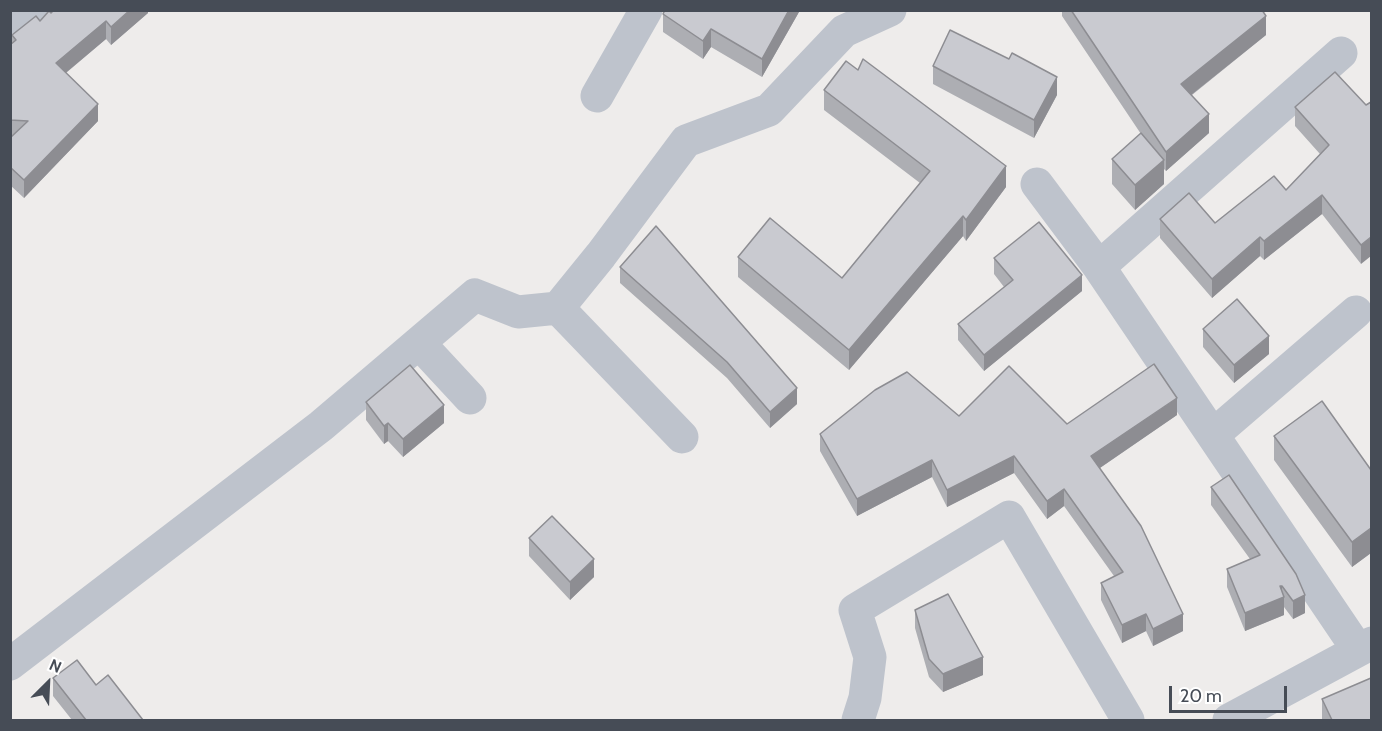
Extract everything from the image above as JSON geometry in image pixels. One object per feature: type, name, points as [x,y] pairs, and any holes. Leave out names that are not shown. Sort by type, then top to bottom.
[{"type":"street","points":[[10,31],[35,10]]},
{"type":"street","points":[[597,96],[646,10]]},
{"type":"street","points":[[10,664],[321,426],[475,296],[518,312],[558,308],[602,255],[687,141],[769,110],[844,31],[890,10]]},
{"type":"street","points":[[1099,267],[1341,53]]},
{"type":"street","points":[[1037,184],[1099,267],[1213,435],[1365,646],[1229,720]]},
{"type":"street","points":[[558,308],[682,437]]},
{"type":"street","points":[[1213,435],[1356,312]]},
{"type":"street","points":[[419,343],[470,398]]},
{"type":"street","points":[[858,720],[865,698],[870,657],[855,610],[1009,517],[1128,720]]},
{"type":"building","points":[[54,10],[130,10],[111,27],[106,21],[56,63],[98,104],[24,180],[10,167],[10,138],[28,121],[10,120],[10,45],[16,40],[12,35],[36,16],[40,21],[49,11],[51,13]]},
{"type":"building","points":[[665,10],[789,10],[762,59],[711,29],[703,41],[663,14]]},
{"type":"building","points":[[1071,10],[1262,10],[1266,16],[1181,84],[1209,114],[1166,152]]},
{"type":"building","points":[[950,30],[1009,59],[1012,53],[1057,77],[1034,120],[933,66]]},
{"type":"building","points":[[863,59],[1006,166],[966,220],[963,216],[849,350],[738,257],[770,218],[842,278],[930,171],[824,90],[846,61],[858,70]]},
{"type":"building","points":[[1335,72],[1366,105],[1371,102],[1371,237],[1361,245],[1322,195],[1264,241],[1260,237],[1212,279],[1160,219],[1189,193],[1215,223],[1274,176],[1286,190],[1329,145],[1295,107]]},
{"type":"building","points":[[1141,133],[1164,160],[1135,185],[1112,159]]},
{"type":"building","points":[[1039,222],[1082,275],[984,355],[958,324],[1013,280],[994,258]]},
{"type":"building","points":[[656,226],[797,388],[770,412],[727,362],[620,267]]},
{"type":"building","points":[[1237,299],[1269,336],[1234,365],[1203,329]]},
{"type":"building","points":[[1154,364],[1177,398],[1091,456],[1141,526],[1183,614],[1153,629],[1146,614],[1122,625],[1101,583],[1123,572],[1064,489],[1047,501],[1014,456],[947,490],[932,460],[857,499],[820,434],[875,390],[907,372],[959,416],[1009,366],[1067,424]]},
{"type":"building","points":[[410,365],[444,405],[403,439],[388,423],[384,426],[366,402]]},
{"type":"building","points":[[1322,401],[1371,470],[1371,528],[1352,542],[1274,436]]},
{"type":"building","points":[[1229,475],[1296,574],[1305,595],[1293,601],[1280,586],[1284,597],[1245,613],[1227,569],[1260,555],[1211,487]]},
{"type":"building","points":[[552,516],[594,559],[570,582],[529,538]]},
{"type":"building","points":[[948,594],[983,657],[943,674],[929,659],[915,610]]},
{"type":"building","points":[[77,660],[96,685],[108,675],[143,720],[86,720],[53,678]]},
{"type":"building","points":[[1371,678],[1371,720],[1332,720],[1322,699]]}]
